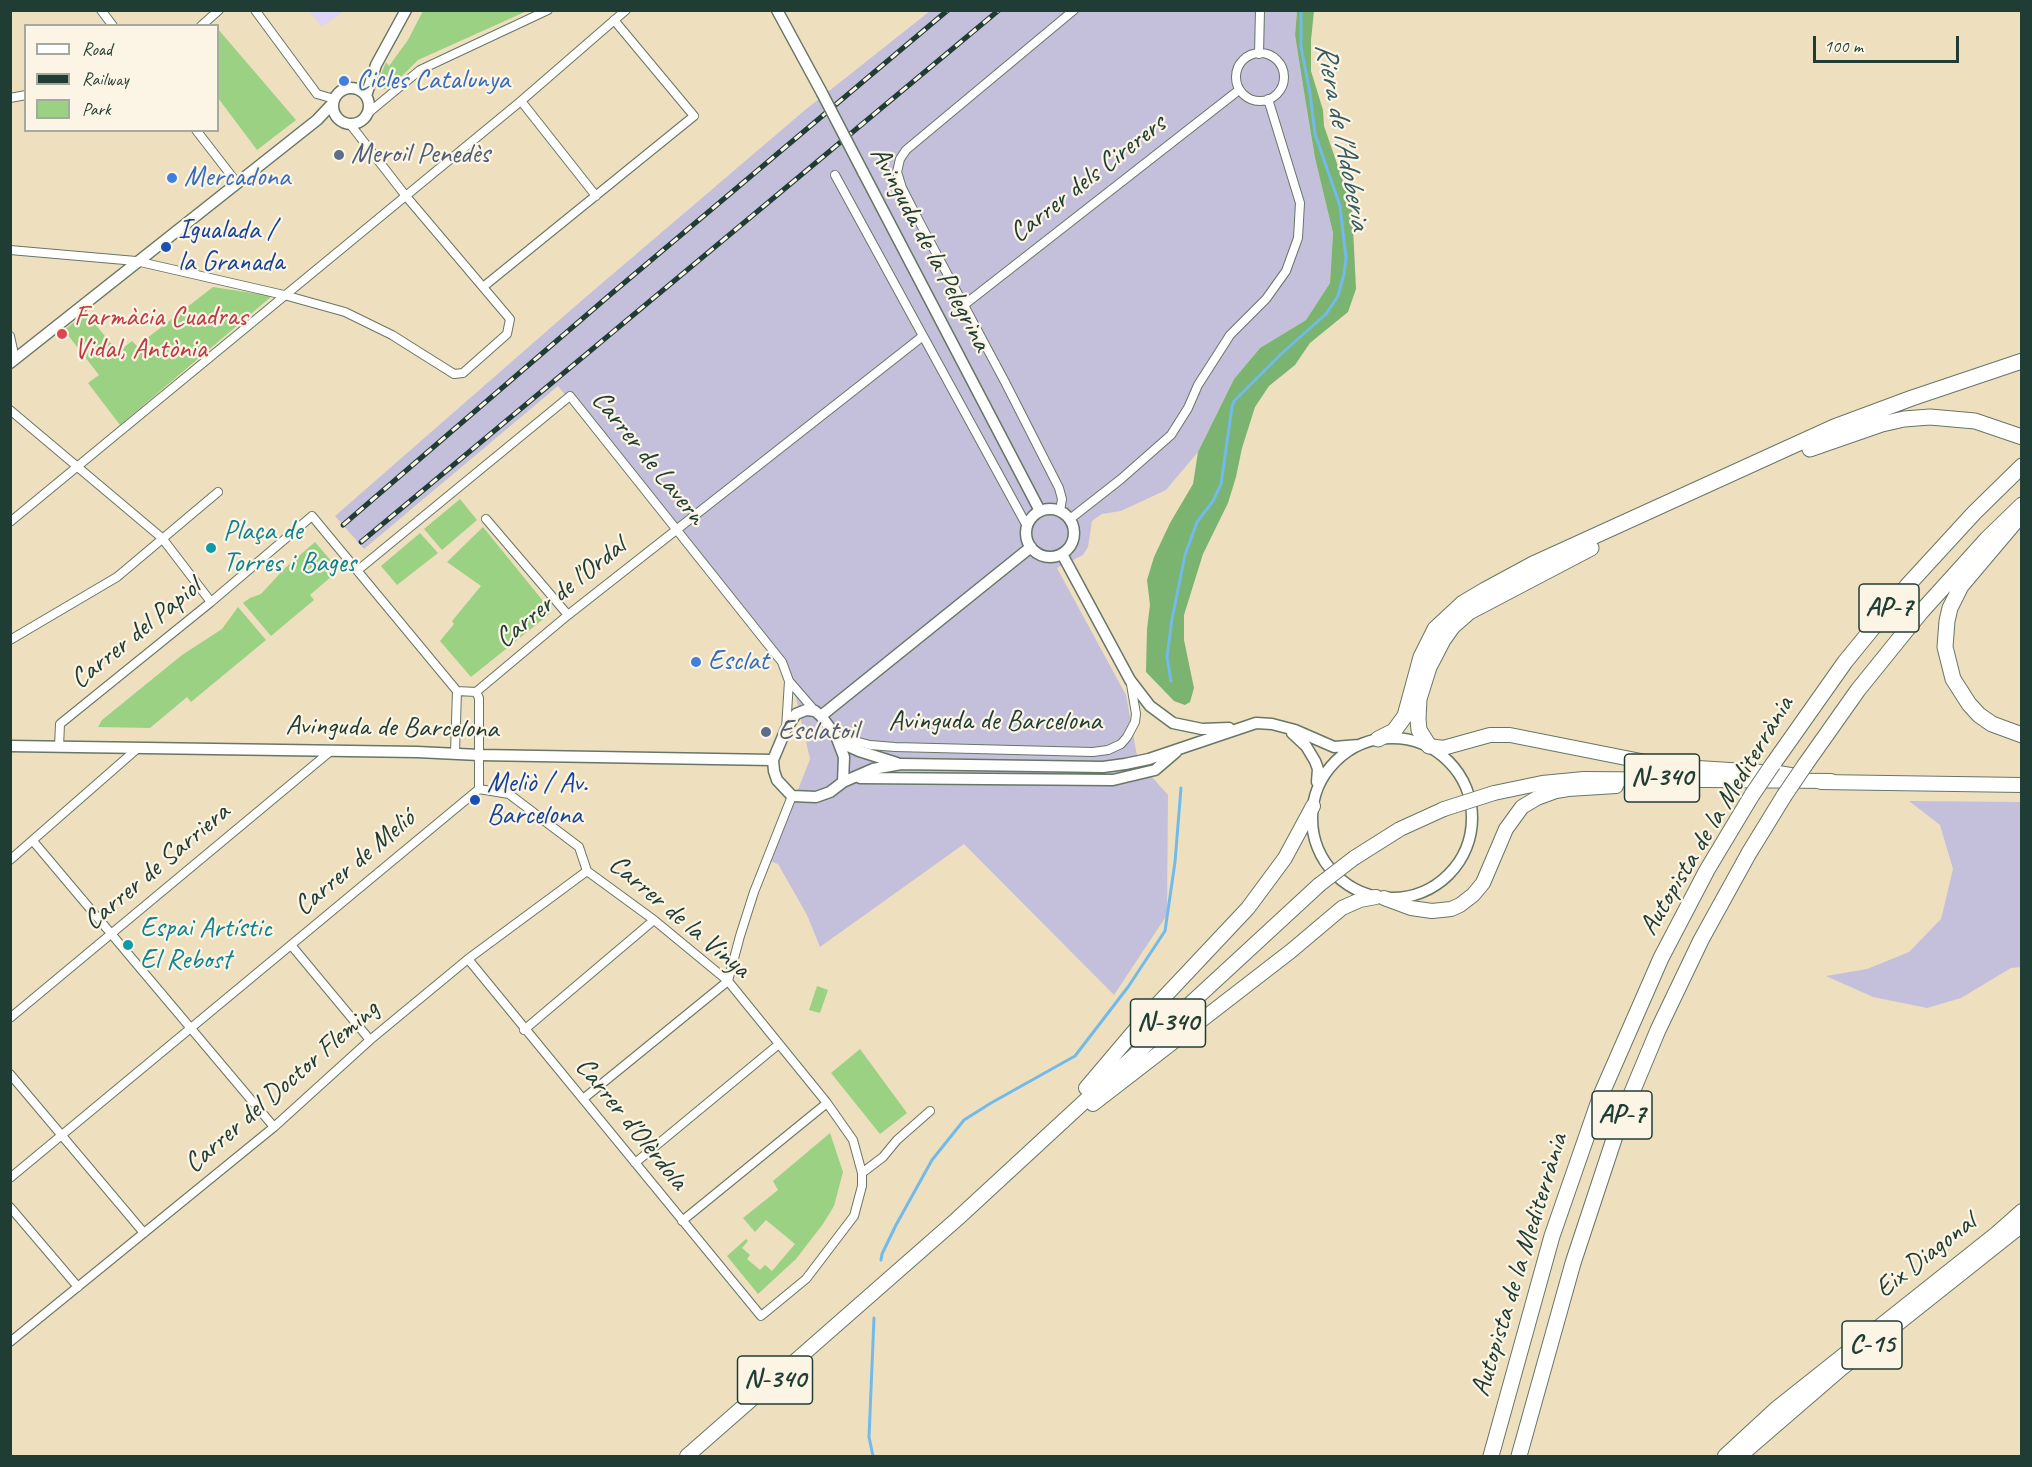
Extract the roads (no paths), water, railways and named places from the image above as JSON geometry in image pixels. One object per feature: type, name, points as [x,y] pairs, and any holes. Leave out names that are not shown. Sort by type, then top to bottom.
[{"type":"highway","points":[[1378,739],[1394,731],[1405,716],[1421,657],[1435,629],[1463,603],[1485,590],[1533,564],[1834,427],[2022,361]]},
{"type":"highway","points":[[1429,746],[1419,730],[1418,711],[1424,681],[1435,652],[1453,626],[1469,612],[1521,584],[1648,520],[1808,449],[1864,429],[1904,419],[1953,418],[2000,429],[2022,437]]},
{"type":"highway","name":"Autopista de la Mediterrània","points":[[1491,1456],[1552,1236],[1580,1151],[1604,1085],[1640,1003],[1684,913],[1752,795],[1845,662],[1900,594],[1974,513],[2022,466]]},
{"type":"highway","name":"Autopista de la Mediterrània","points":[[1519,1456],[1573,1263],[1620,1121],[1658,1030],[1701,940],[1749,853],[1784,796],[1858,690],[1921,612],[2022,505]]},
{"type":"highway","points":[[2022,512],[1961,586],[1950,608],[1945,641],[1947,663],[1953,679],[1968,704],[1992,724],[2022,735]]},
{"type":"main road","points":[[1429,746],[1443,748],[1482,736],[1510,735],[1666,766],[1778,773],[1831,781]]},
{"type":"main road","name":"N-340","points":[[687,1456],[863,1304],[1319,885],[1354,858],[1400,829],[1444,809],[1494,793],[1542,783],[1584,779],[2022,785]]},
{"type":"main road","points":[[1018,1163],[1291,951],[1342,908],[1360,900],[1380,898],[1412,908],[1432,911],[1451,909],[1467,901],[1483,883],[1506,829],[1516,813],[1537,798],[1556,791],[1603,786],[1773,787],[1831,781]]},
{"type":"main road","points":[[1018,1163],[1103,1070],[1153,1009],[1248,908],[1285,858],[1314,801]]},
{"type":"main road","points":[[1996,1234],[2006,1218],[2022,1201]]},
{"type":"main road","name":"Eix Diagonal","points":[[1725,1456],[1795,1394],[2022,1211]]},
{"type":"main road","name":"Eix Diagonal","points":[[1740,1456],[1825,1382],[2022,1225]]},
{"type":"street","points":[[101,10],[112,24]]},
{"type":"street","points":[[203,24],[219,10]]},
{"type":"street","points":[[255,10],[317,94],[334,101]]},
{"type":"street","points":[[367,114],[369,108],[367,98],[376,65],[406,10]]},
{"type":"street","points":[[350,124],[363,119],[420,70],[548,10]]},
{"type":"street","points":[[10,522],[521,101],[626,10]]},
{"type":"street","name":"Avinguda de la Pelegrina","points":[[777,10],[1040,511]]},
{"type":"street","name":"Avinguda de la Pelegrina","points":[[1060,511],[1062,499],[1059,489],[906,197],[897,172],[900,159],[906,150],[1074,10]]},
{"type":"street","points":[[1259,54],[1260,10]]},
{"type":"street","points":[[483,287],[694,116],[614,20]]},
{"type":"street","points":[[1259,54],[1270,56],[1279,63],[1283,79],[1276,94],[1268,99],[1256,101],[1239,90],[1236,81],[1240,63],[1245,58],[1259,54]]},
{"type":"street","points":[[13,361],[136,261],[317,120],[343,90],[355,88],[376,65]]},
{"type":"street","points":[[355,88],[367,98],[387,97]]},
{"type":"street","name":"Carrer dels Cirerers","points":[[963,305],[1239,90]]},
{"type":"street","points":[[1070,519],[1171,435],[1230,335],[1266,299],[1286,271],[1299,238],[1300,203],[1268,99]]},
{"type":"street","points":[[10,250],[136,261],[284,294],[345,312],[392,335],[454,374],[463,373],[507,334],[510,319],[405,195],[350,124],[336,116],[334,101]]},
{"type":"street","points":[[521,101],[596,196]]},
{"type":"street","points":[[317,120],[336,116]]},
{"type":"street","points":[[198,132],[237,183]]},
{"type":"street","name":"Avinguda de la Pelegrina","points":[[835,175],[1027,526]]},
{"type":"street","points":[[10,336],[13,361]]},
{"type":"street","name":"Carrer de l'Ordal","points":[[476,692],[568,615],[923,336]]},
{"type":"street","name":"Carrer de Lavern","points":[[358,570],[570,396],[782,662],[789,681],[818,713]]},
{"type":"street","points":[[10,410],[162,538],[211,602]]},
{"type":"street","points":[[10,640],[117,577],[218,492]]},
{"type":"street","points":[[1047,509],[1060,511],[1070,519],[1074,538],[1062,554],[1049,557],[1031,547],[1026,534],[1027,526],[1034,515],[1047,509]]},
{"type":"street","name":"Carrer del Papiol","points":[[59,747],[60,724],[211,602],[312,516],[358,570]]},
{"type":"street","points":[[486,519],[568,615]]},
{"type":"street","points":[[818,713],[1031,547]]},
{"type":"street","points":[[1062,554],[1130,680],[1150,706],[1173,723],[1202,729],[1238,728],[1256,723],[1295,730],[1334,747],[1359,745]]},
{"type":"street","points":[[358,570],[457,691],[454,753]]},
{"type":"street","name":"Avinguda de Barcelona","points":[[838,739],[895,747],[1093,752],[1107,750],[1121,744],[1135,722],[1136,705],[1130,680]]},
{"type":"street","name":"Carrer de Lavern","points":[[786,729],[789,681]]},
{"type":"street","points":[[457,691],[476,692],[479,698],[479,789]]},
{"type":"street","points":[[845,780],[845,765],[838,739],[818,713],[806,710],[796,714],[786,729],[773,760],[777,780],[792,796],[816,797],[830,792],[845,780],[883,777],[1113,780],[1155,770],[1178,749]]},
{"type":"street","points":[[1281,726],[1296,735],[1316,761],[1318,777],[1314,801],[1313,831],[1323,859],[1342,881],[1354,889],[1380,898],[1410,897],[1426,892],[1441,883],[1458,865],[1470,842],[1473,817],[1469,792],[1461,776],[1451,763],[1429,746],[1406,739],[1378,739],[1359,745],[1342,755],[1323,776],[1314,801]]},
{"type":"street","name":"Avinguda de Barcelona","points":[[845,780],[873,769],[901,764],[1103,767],[1125,764],[1178,749],[1238,728]]},
{"type":"street","name":"Avinguda de Barcelona","points":[[838,739],[874,757],[901,764]]},
{"type":"street","name":"Avinguda de Barcelona","points":[[10,746],[332,750],[773,760]]},
{"type":"street","points":[[10,860],[138,748]]},
{"type":"street","name":"Carrer de Sarriera","points":[[10,1018],[332,750]]},
{"type":"street","name":"Carrer de la Vinya","points":[[479,789],[509,794],[579,847],[587,871],[654,920],[728,981],[827,1103],[853,1140],[862,1173]]},
{"type":"street","name":"Carrer de Melió","points":[[10,1178],[479,789]]},
{"type":"street","points":[[583,1099],[728,981],[754,892],[792,796]]},
{"type":"street","points":[[33,841],[274,1127]]},
{"type":"street","name":"Carrer del Doctor Fleming","points":[[10,1342],[274,1127],[370,1040],[468,959],[587,871]]},
{"type":"street","points":[[524,1030],[654,920]]},
{"type":"street","points":[[291,945],[370,1040]]},
{"type":"street","name":"Carrer d'Olèrdola","points":[[468,959],[761,1316],[806,1279],[854,1216],[862,1186],[862,1173]]},
{"type":"street","points":[[635,1163],[779,1044]]},
{"type":"street","points":[[10,1074],[144,1233]]},
{"type":"street","points":[[682,1221],[827,1103]]},
{"type":"street","points":[[862,1173],[883,1157],[897,1140],[930,1111]]},
{"type":"street","points":[[10,1207],[78,1287]]},
{"type":"waterway","name":"Riera de l'Adoberia","points":[[1171,681],[1167,657],[1185,555],[1197,522],[1213,501],[1221,484],[1234,401],[1281,354],[1326,314],[1338,296],[1344,274],[1346,258],[1340,206],[1315,134],[1301,47],[1301,10]]},
{"type":"waterway","points":[[881,1260],[896,1225],[932,1160],[964,1120],[1075,1056],[1128,987],[1165,931],[1175,862],[1181,788]]},
{"type":"waterway","points":[[873,1456],[869,1437],[874,1318]]},
{"type":"railway","points":[[343,525],[611,294],[948,10]]},
{"type":"railway","points":[[361,542],[999,10]]},
{"type":"place","name":"Cicles Catalunya","points":[[344,81]]},
{"type":"place","name":"Meroil Penedès","points":[[339,155]]},
{"type":"place","name":"Mercadona","points":[[172,178]]},
{"type":"place","name":"Igualada / la Granada","points":[[166,247]]},
{"type":"place","name":"Farmàcia Cuadras Vidal, Antònia","points":[[62,334]]},
{"type":"place","name":"Plaça de Torres i Bages","points":[[211,548]]},
{"type":"place","name":"Esclat","points":[[696,662]]},
{"type":"place","name":"Esclatoil","points":[[766,732]]},
{"type":"place","name":"Meliò / Av. Barcelona","points":[[475,800]]},
{"type":"place","name":"Espai Artístic El Rebost","points":[[128,945]]}]
